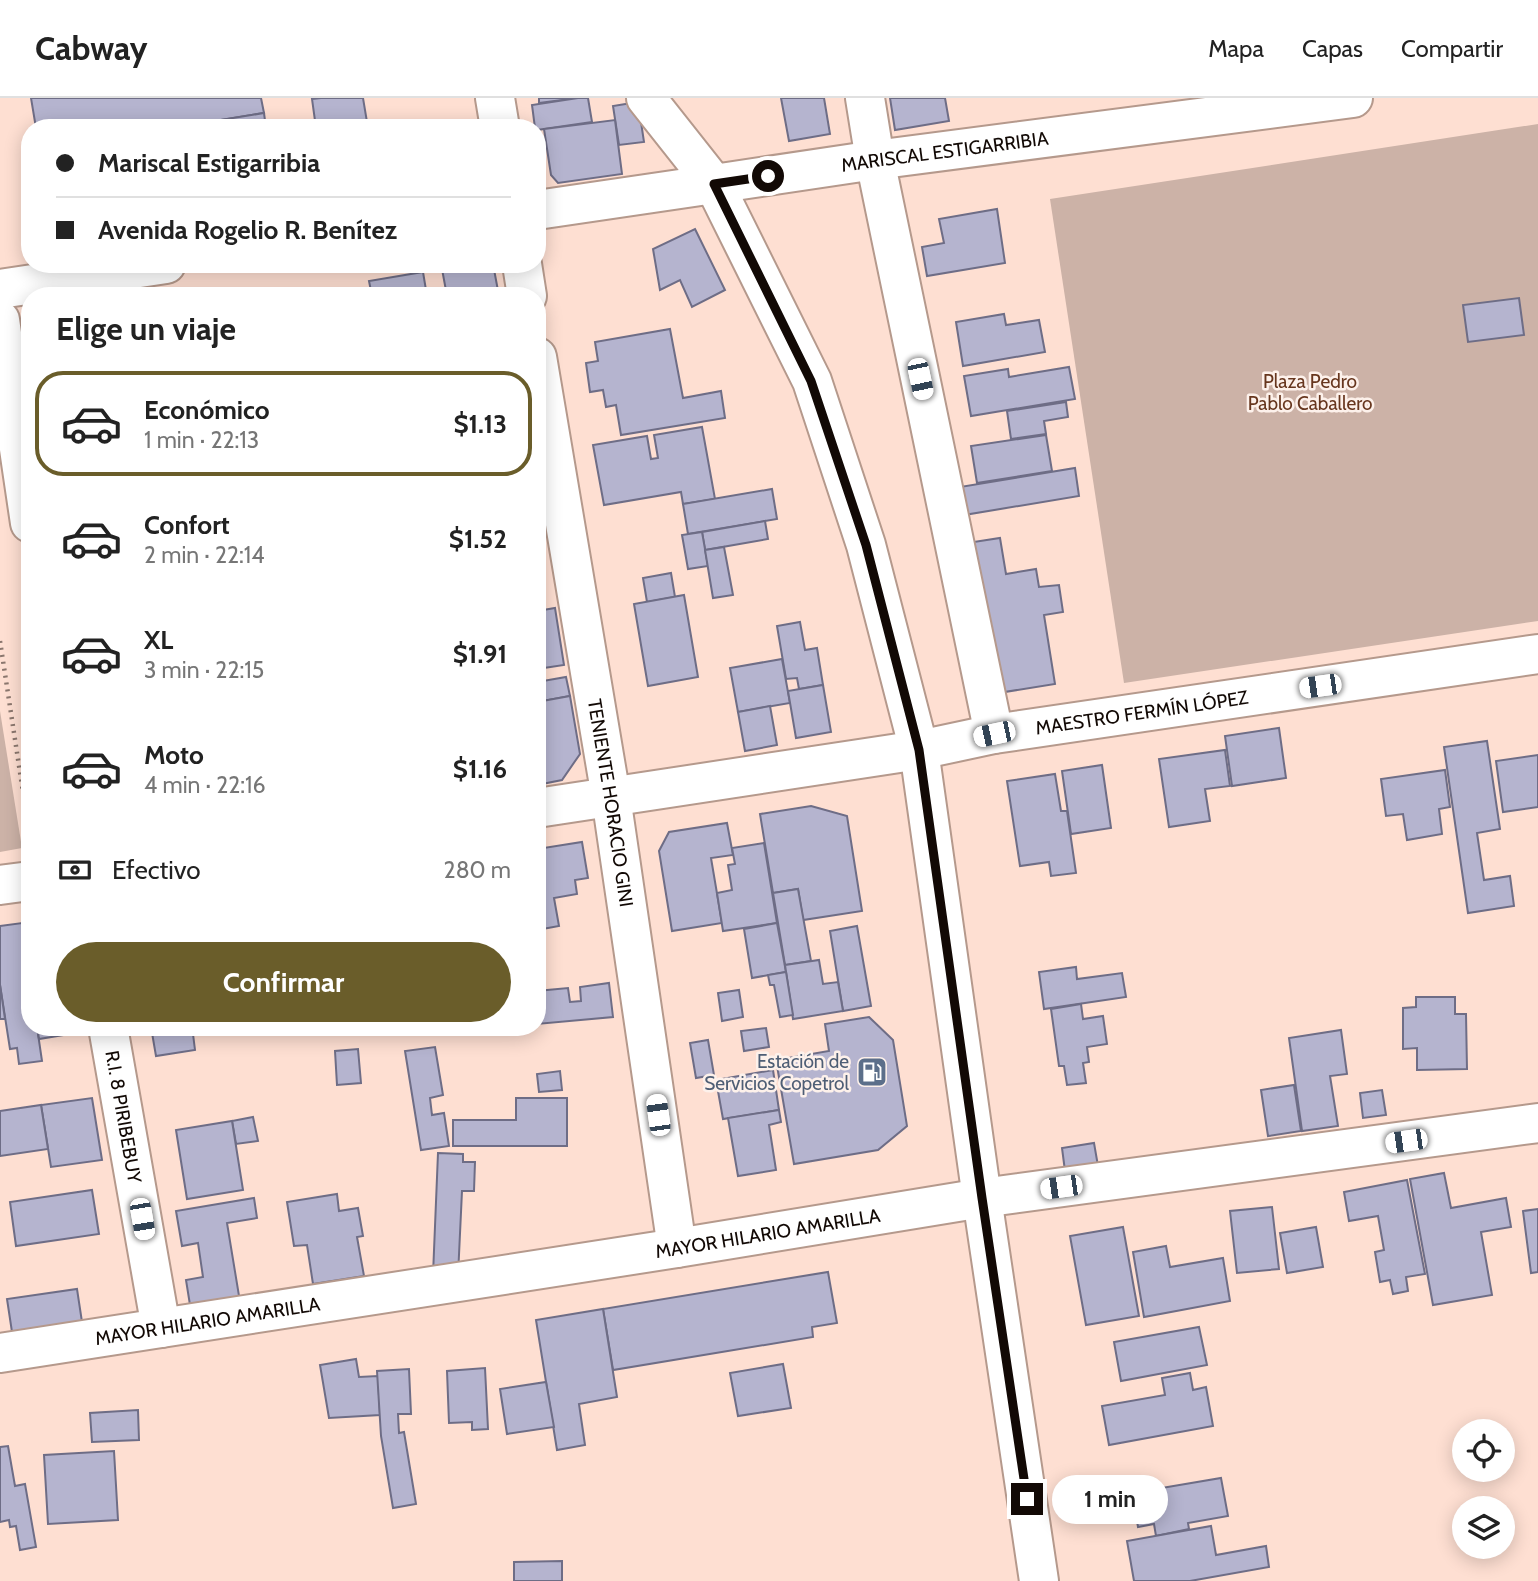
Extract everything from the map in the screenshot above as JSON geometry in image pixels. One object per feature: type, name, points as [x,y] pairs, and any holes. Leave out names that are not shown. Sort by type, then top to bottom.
[{"type":"street","points":[[495,98],[498,119]]},
{"type":"street","points":[[646,98],[714,184],[811,381],[866,545],[919,750],[982,1198],[1040,1581]]},
{"type":"street","points":[[864,98],[994,734]]},
{"type":"street","name":"MARISCAL ESTIGARRIBIA","points":[[546,209],[875,160],[1353,98]]},
{"type":"street","points":[[0,289],[106,273]]},
{"type":"street","points":[[0,320],[21,462]]},
{"type":"street","name":"TENIENTE HORACIO GINI","points":[[546,411],[611,797],[677,1248]]},
{"type":"street","name":"MAESTRO FERMÍN LÓPEZ","points":[[546,807],[919,750],[994,734],[1538,653]]},
{"type":"street","points":[[0,885],[21,882]]},
{"type":"street","name":"R.I. 8 PIRIBEBUY","points":[[110,1036],[161,1328]]},
{"type":"street","name":"MAYOR HILARIO AMARILLA","points":[[0,1353],[982,1198],[1538,1123]]},
{"type":"path","points":[[0,641],[21,779]]},
{"type":"green space","name":"Plaza Pedro Pablo Caballero","points":[[1538,124],[1538,621],[1124,683],[1050,199]]},
{"type":"green space","points":[[0,711],[21,848],[0,852]]},
{"type":"building","points":[[31,98],[261,98],[264,113],[227,119],[34,119]]},
{"type":"building","points":[[363,98],[366,119],[315,119],[312,99]]},
{"type":"building","points":[[539,98],[578,98],[539,103]]},
{"type":"building","points":[[588,98],[592,122],[546,129],[546,119],[534,119],[532,105]]},
{"type":"building","points":[[781,98],[824,98],[830,134],[789,141]]},
{"type":"building","points":[[890,98],[945,98],[949,121],[895,130]]},
{"type":"building","points":[[638,102],[644,142],[619,145],[613,106]]},
{"type":"building","points":[[264,113],[265,119],[227,119]]},
{"type":"building","points":[[615,120],[622,174],[558,183],[551,175],[546,129]]},
{"type":"building","points":[[997,209],[1005,263],[927,276],[922,247],[944,243],[939,219]]},
{"type":"building","points":[[695,229],[725,290],[692,307],[680,280],[660,290],[653,249]]},
{"type":"building","points":[[423,273],[426,287],[370,287],[369,281]]},
{"type":"building","points":[[443,273],[495,273],[497,287],[445,287]]},
{"type":"building","points":[[1519,298],[1524,335],[1468,342],[1463,305]]},
{"type":"building","points":[[1004,314],[1006,325],[1039,320],[1045,352],[963,366],[956,322]]},
{"type":"building","points":[[670,329],[683,398],[721,391],[725,418],[621,435],[616,405],[606,407],[603,390],[590,392],[586,363],[598,361],[595,342]]},
{"type":"building","points":[[1069,367],[1075,399],[971,416],[964,376],[1008,369],[1009,377]]},
{"type":"building","points":[[1066,402],[1068,417],[1044,421],[1046,434],[1011,439],[1007,411]]},
{"type":"building","points":[[702,427],[715,499],[683,504],[681,492],[604,505],[593,445],[647,436],[651,459],[658,458],[654,435]]},
{"type":"building","points":[[1046,435],[1052,471],[977,483],[971,446]]},
{"type":"building","points":[[1075,468],[1079,496],[964,515],[960,487]]},
{"type":"building","points":[[772,489],[777,519],[688,534],[683,504]]},
{"type":"building","points":[[765,521],[768,539],[705,550],[702,532]]},
{"type":"building","points":[[702,532],[708,566],[688,569],[682,535]]},
{"type":"building","points":[[1000,538],[1006,574],[1036,569],[1039,587],[1059,585],[1063,612],[1044,615],[1055,684],[992,694],[967,543]]},
{"type":"building","points":[[724,547],[733,595],[713,598],[705,550]]},
{"type":"building","points":[[671,573],[675,597],[647,602],[643,578]]},
{"type":"building","points":[[684,595],[698,677],[648,686],[634,604]]},
{"type":"building","points":[[555,608],[564,665],[546,668],[546,610]]},
{"type":"building","points":[[800,622],[805,650],[817,648],[823,685],[799,689],[797,678],[786,679],[777,626]]},
{"type":"building","points":[[782,659],[790,703],[738,712],[730,668]]},
{"type":"building","points":[[566,677],[570,696],[546,700],[546,680]]},
{"type":"building","points":[[823,685],[831,732],[796,738],[788,691]]},
{"type":"building","points":[[570,696],[580,754],[562,780],[546,783],[546,700]]},
{"type":"building","points":[[770,706],[777,745],[745,751],[738,712]]},
{"type":"building","points":[[1279,728],[1286,778],[1232,786],[1225,736]]},
{"type":"building","points":[[1487,741],[1500,829],[1477,833],[1484,880],[1510,876],[1514,906],[1468,913],[1444,747]]},
{"type":"building","points":[[1225,750],[1230,786],[1205,789],[1210,821],[1169,827],[1159,759]]},
{"type":"building","points":[[1538,755],[1538,807],[1503,812],[1496,761]]},
{"type":"building","points":[[1102,765],[1111,828],[1071,834],[1062,771]]},
{"type":"building","points":[[1445,770],[1450,807],[1439,809],[1442,834],[1407,840],[1403,814],[1386,816],[1381,779]]},
{"type":"building","points":[[1055,774],[1061,811],[1067,811],[1076,873],[1051,876],[1049,862],[1020,866],[1007,781]]},
{"type":"building","points":[[811,806],[847,816],[862,911],[803,920],[798,889],[773,893],[760,814]]},
{"type":"building","points":[[727,823],[733,855],[711,858],[722,923],[672,931],[659,851],[669,832]]},
{"type":"building","points":[[582,842],[588,878],[575,880],[577,894],[554,898],[559,926],[546,928],[546,848]]},
{"type":"building","points":[[764,843],[777,923],[723,931],[717,893],[732,890],[728,865],[735,864],[732,848]]},
{"type":"building","points":[[798,889],[811,961],[785,965],[773,893]]},
{"type":"building","points":[[21,923],[21,1036],[38,1036],[42,1061],[19,1064],[17,1048],[10,1049],[0,985],[0,926]]},
{"type":"building","points":[[777,923],[786,972],[752,978],[744,929]]},
{"type":"building","points":[[857,926],[871,1006],[843,1011],[830,931]]},
{"type":"building","points":[[819,960],[823,984],[838,982],[843,1011],[793,1019],[785,965]]},
{"type":"building","points":[[1076,967],[1077,979],[1122,973],[1126,997],[1044,1009],[1039,972]]},
{"type":"building","points":[[786,972],[793,1015],[780,1017],[774,985],[770,985],[768,975]]},
{"type":"building","points":[[609,983],[613,1017],[546,1023],[546,990],[568,988],[570,1002],[581,1001],[580,987]]},
{"type":"building","points":[[0,985],[5,1019],[0,1019]]},
{"type":"building","points":[[739,990],[743,1017],[722,1021],[718,993]]},
{"type":"building","points":[[1416,997],[1455,997],[1455,1014],[1466,1014],[1467,1069],[1417,1070],[1417,1048],[1403,1049],[1403,1008],[1416,1007]]},
{"type":"building","points":[[1081,1004],[1083,1019],[1103,1016],[1107,1044],[1087,1047],[1089,1062],[1083,1063],[1086,1083],[1067,1085],[1064,1066],[1059,1066],[1051,1009]]},
{"type":"building","points":[[869,1017],[893,1040],[907,1126],[878,1150],[794,1164],[776,1060],[829,1051],[825,1024]]},
{"type":"building","points":[[766,1028],[769,1047],[744,1051],[741,1031]]},
{"type":"building","points":[[1341,1030],[1347,1074],[1330,1076],[1338,1126],[1302,1131],[1289,1038]]},
{"type":"building","points":[[153,1036],[193,1036],[195,1050],[156,1056]]},
{"type":"building","points":[[708,1040],[714,1075],[696,1078],[690,1043]]},
{"type":"building","points":[[435,1047],[443,1095],[430,1098],[432,1115],[444,1113],[449,1146],[421,1150],[405,1051]]},
{"type":"building","points":[[358,1049],[361,1083],[337,1085],[335,1051]]},
{"type":"building","points":[[773,1070],[779,1110],[723,1119],[716,1080]]},
{"type":"building","points":[[560,1071],[562,1090],[539,1092],[537,1074]]},
{"type":"building","points":[[1294,1085],[1301,1131],[1268,1136],[1261,1090]]},
{"type":"building","points":[[1382,1090],[1386,1115],[1363,1118],[1360,1093]]},
{"type":"building","points":[[92,1098],[102,1160],[51,1167],[41,1105]]},
{"type":"building","points":[[516,1098],[567,1098],[567,1146],[453,1146],[453,1120],[516,1120]]},
{"type":"building","points":[[41,1105],[48,1149],[0,1156],[0,1111]]},
{"type":"building","points":[[779,1110],[781,1122],[769,1125],[776,1170],[738,1176],[728,1118]]},
{"type":"building","points":[[253,1117],[258,1141],[236,1144],[232,1121]]},
{"type":"building","points":[[232,1121],[243,1190],[187,1199],[176,1130]]},
{"type":"building","points":[[1094,1143],[1098,1166],[1065,1171],[1062,1148]]},
{"type":"building","points":[[438,1153],[463,1154],[463,1162],[475,1162],[474,1191],[462,1191],[458,1276],[433,1275]]},
{"type":"building","points":[[1444,1173],[1451,1208],[1506,1198],[1511,1227],[1481,1232],[1492,1295],[1433,1305],[1410,1179]]},
{"type":"building","points":[[1407,1180],[1425,1274],[1406,1277],[1408,1291],[1393,1294],[1390,1280],[1380,1282],[1375,1252],[1384,1250],[1378,1216],[1349,1221],[1344,1192]]},
{"type":"building","points":[[92,1190],[99,1234],[16,1246],[10,1202]]},
{"type":"building","points":[[337,1194],[339,1211],[358,1208],[363,1236],[357,1237],[364,1276],[313,1284],[307,1245],[294,1246],[287,1202]]},
{"type":"building","points":[[254,1198],[257,1218],[227,1223],[241,1308],[190,1305],[186,1280],[203,1277],[198,1243],[182,1246],[176,1211]]},
{"type":"building","points":[[1272,1207],[1279,1269],[1237,1273],[1230,1211]]},
{"type":"building","points":[[1538,1209],[1538,1272],[1531,1273],[1523,1211]]},
{"type":"building","points":[[1123,1227],[1139,1316],[1086,1325],[1070,1236]]},
{"type":"building","points":[[1316,1227],[1323,1267],[1287,1273],[1280,1233]]},
{"type":"building","points":[[1166,1246],[1170,1267],[1223,1258],[1230,1301],[1144,1317],[1133,1252]]},
{"type":"building","points":[[828,1272],[837,1323],[812,1327],[813,1337],[613,1370],[603,1309]]},
{"type":"building","points":[[77,1289],[82,1322],[12,1332],[7,1299]]},
{"type":"building","points":[[603,1309],[617,1397],[579,1404],[585,1445],[557,1450],[536,1320]]},
{"type":"building","points":[[1199,1327],[1207,1365],[1121,1381],[1114,1342]]},
{"type":"building","points":[[356,1359],[359,1377],[378,1376],[380,1415],[329,1418],[320,1365]]},
{"type":"building","points":[[783,1364],[791,1408],[738,1416],[730,1373]]},
{"type":"building","points":[[485,1368],[488,1429],[472,1430],[472,1422],[449,1423],[447,1371]]},
{"type":"building","points":[[409,1369],[411,1414],[398,1414],[399,1433],[404,1432],[416,1504],[393,1508],[381,1436],[377,1371]]},
{"type":"building","points":[[1190,1373],[1193,1390],[1206,1387],[1213,1426],[1109,1445],[1102,1406],[1165,1395],[1162,1378]]},
{"type":"building","points":[[546,1382],[554,1427],[507,1434],[500,1389]]},
{"type":"building","points":[[138,1410],[139,1440],[92,1442],[90,1413]]},
{"type":"building","points":[[8,1446],[15,1486],[25,1484],[36,1547],[20,1550],[16,1526],[10,1527],[9,1520],[0,1522],[0,1447]]},
{"type":"building","points":[[114,1451],[118,1520],[48,1524],[44,1455]]},
{"type":"building","points":[[1221,1478],[1228,1516],[1188,1523],[1189,1529],[1156,1536],[1154,1524],[1138,1527],[1132,1493]]},
{"type":"building","points":[[1211,1526],[1216,1555],[1266,1546],[1269,1567],[1190,1581],[1134,1581],[1127,1541]]},
{"type":"building","points":[[562,1561],[562,1581],[514,1581],[514,1562]]},
{"type":"place","name":"Estación de Servicios Copetrol","points":[[872,1072]]},
{"type":"route","points":[[768,176],[714,184],[811,381],[866,545],[919,750],[1027,1499]]}]
